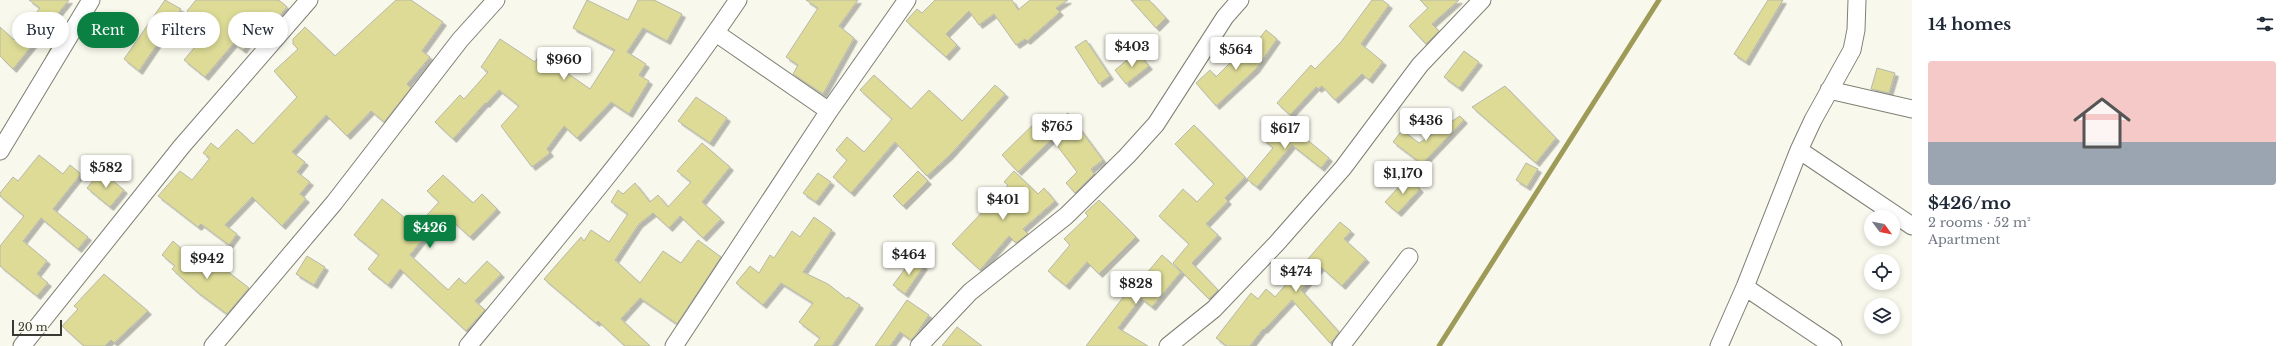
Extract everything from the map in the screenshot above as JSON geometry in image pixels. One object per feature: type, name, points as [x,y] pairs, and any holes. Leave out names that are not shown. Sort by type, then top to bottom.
[{"type":"street","points":[[0,151],[92,0]]},
{"type":"street","points":[[22,346],[182,146],[309,0]]},
{"type":"street","points":[[213,346],[334,203],[460,40],[496,0]]},
{"type":"street","points":[[468,346],[572,220],[716,33],[738,0]]},
{"type":"street","points":[[674,346],[829,111],[907,0]]},
{"type":"street","points":[[919,346],[970,292],[1066,216],[1127,156],[1156,124],[1225,17],[1240,0]]},
{"type":"street","points":[[1168,346],[1214,309],[1277,243],[1342,168],[1420,65],[1482,0]]},
{"type":"street","points":[[1719,346],[1745,287],[1799,150],[1829,90],[1852,50],[1856,30],[1857,0]]},
{"type":"street","points":[[716,33],[829,111]]},
{"type":"street","points":[[1829,90],[1912,109]]},
{"type":"street","points":[[1799,150],[1912,226]]},
{"type":"street","points":[[1341,346],[1408,256]]},
{"type":"street","points":[[1745,287],[1833,346]]},
{"type":"building","points":[[29,0],[69,0],[59,12],[37,12],[40,8]]},
{"type":"building","points":[[165,0],[181,9],[179,12],[157,12]]},
{"type":"building","points":[[196,0],[279,0],[287,7],[283,12],[228,12],[228,48],[230,48],[205,77],[184,60],[194,48],[220,48],[220,12],[187,11]]},
{"type":"building","points":[[396,0],[411,0],[443,22],[422,51],[430,57],[407,84],[411,88],[384,122],[371,111],[347,136],[326,115],[292,152],[305,162],[297,172],[310,182],[300,194],[306,199],[282,226],[252,197],[225,225],[237,234],[229,245],[201,224],[198,227],[158,196],[180,171],[192,180],[210,158],[203,153],[211,143],[218,149],[237,129],[253,144],[297,97],[274,71],[298,49],[293,44],[293,39],[305,27],[335,56]]},
{"type":"building","points":[[587,0],[628,20],[638,0],[654,0],[682,14],[667,41],[643,28],[627,52],[646,64],[639,75],[649,81],[629,114],[611,102],[577,138],[564,126],[547,149],[550,153],[532,167],[501,126],[519,106],[499,90],[486,104],[485,103],[453,139],[435,122],[460,95],[464,99],[488,72],[481,67],[500,39],[535,62],[540,54],[590,89],[615,50],[573,28]]},
{"type":"building","points":[[806,0],[858,0],[839,26],[854,38],[823,94],[793,74],[798,65],[786,57],[818,8]]},
{"type":"building","points":[[935,0],[1012,0],[1018,10],[1030,0],[1068,0],[1056,8],[1060,12],[1027,41],[1025,39],[1016,45],[994,14],[979,25],[969,11],[946,34],[957,45],[946,57],[906,21],[917,9],[922,13]]},
{"type":"building","points":[[1131,0],[1149,0],[1166,18],[1156,28]]},
{"type":"building","points":[[1372,0],[1382,0],[1389,5],[1361,44],[1383,62],[1369,80],[1362,74],[1335,100],[1322,86],[1318,89],[1316,87],[1290,115],[1277,103],[1311,65],[1315,69],[1341,42]]},
{"type":"building","points":[[1420,0],[1459,0],[1432,24],[1439,31],[1426,44],[1409,26],[1428,8]]},
{"type":"building","points":[[1768,0],[1783,0],[1746,62],[1734,54]]},
{"type":"building","points":[[147,26],[147,48],[155,48],[139,71],[124,59],[132,48],[139,48],[139,37]]},
{"type":"building","points":[[0,27],[12,38],[12,48],[30,48],[13,69],[0,56]]},
{"type":"building","points":[[1266,30],[1277,39],[1256,69],[1216,106],[1196,83],[1210,70],[1216,77],[1240,53],[1244,58]]},
{"type":"building","points":[[1086,40],[1110,76],[1099,84],[1075,47]]},
{"type":"building","points":[[1464,51],[1479,62],[1459,88],[1444,77]]},
{"type":"building","points":[[1137,52],[1149,66],[1126,84],[1115,70]]},
{"type":"building","points":[[1877,68],[1895,73],[1889,93],[1871,89]]},
{"type":"building","points":[[874,75],[911,109],[929,90],[962,121],[995,85],[1005,94],[950,155],[927,176],[895,142],[851,193],[833,177],[847,160],[836,150],[847,137],[864,152],[892,119],[860,90]]},
{"type":"building","points":[[1505,86],[1556,138],[1536,163],[1472,107]]},
{"type":"building","points":[[696,97],[727,118],[710,143],[678,121]]},
{"type":"building","points":[[1068,113],[1103,160],[1091,169],[1094,174],[1075,193],[1066,183],[1077,172],[1052,139],[1018,172],[1002,155],[1044,114],[1053,125]]},
{"type":"building","points":[[1460,116],[1464,120],[1422,164],[1393,142],[1402,130],[1419,143]]},
{"type":"building","points":[[1280,117],[1329,158],[1321,168],[1292,145],[1257,187],[1247,179],[1273,148],[1263,139]]},
{"type":"building","points":[[1194,125],[1245,177],[1225,198],[1228,201],[1206,224],[1218,235],[1192,263],[1218,290],[1209,299],[1173,263],[1189,244],[1159,216],[1183,189],[1197,202],[1214,184],[1175,144]]},
{"type":"building","points":[[702,143],[730,167],[702,202],[721,219],[703,238],[680,216],[669,228],[653,213],[639,224],[615,260],[640,283],[663,251],[681,263],[698,240],[721,257],[677,324],[640,298],[621,319],[650,346],[625,346],[598,321],[596,323],[544,279],[581,237],[584,241],[591,230],[609,242],[628,214],[611,202],[618,190],[623,194],[635,183],[650,202],[658,195],[668,207],[691,182],[677,171]]},
{"type":"building","points":[[39,155],[63,174],[70,165],[81,174],[53,209],[88,237],[78,249],[41,218],[23,241],[47,261],[37,274],[48,283],[37,296],[0,266],[0,246],[24,216],[0,196],[0,193],[13,177],[18,181]]},
{"type":"building","points":[[1526,163],[1538,169],[1527,187],[1516,180]]},
{"type":"building","points":[[101,171],[124,190],[110,207],[87,188]]},
{"type":"building","points":[[918,171],[928,181],[903,206],[893,196]]},
{"type":"building","points":[[1014,171],[1038,194],[1044,188],[1055,201],[1023,229],[1028,234],[1016,243],[1009,236],[980,270],[952,244],[1008,185],[1004,182]]},
{"type":"building","points":[[818,173],[831,182],[816,202],[803,193]]},
{"type":"building","points":[[443,175],[473,203],[482,194],[497,209],[470,237],[446,215],[430,232],[429,231],[410,255],[448,290],[459,278],[465,284],[487,261],[501,274],[475,301],[485,310],[466,331],[400,269],[388,285],[368,269],[379,255],[354,235],[382,199],[416,227],[439,202],[427,191]]},
{"type":"building","points":[[1408,177],[1420,189],[1398,213],[1385,202]]},
{"type":"building","points":[[1099,200],[1136,237],[1099,274],[1087,262],[1066,286],[1048,271],[1070,245],[1064,239],[1088,216],[1085,213]]},
{"type":"building","points":[[814,217],[832,230],[803,272],[828,284],[847,299],[848,297],[860,305],[832,346],[814,346],[820,338],[799,322],[813,303],[781,283],[763,305],[736,283],[750,266],[759,273],[770,255],[774,258],[792,231],[800,237]]},
{"type":"building","points":[[1340,222],[1351,231],[1344,239],[1366,259],[1342,286],[1321,267],[1301,290],[1339,332],[1330,343],[1292,300],[1264,330],[1263,329],[1250,346],[1227,346],[1216,338],[1251,293],[1258,299],[1266,289],[1275,297]]},
{"type":"building","points":[[173,241],[210,275],[218,264],[249,288],[227,314],[196,291],[172,269],[175,266],[162,255]]},
{"type":"building","points":[[1162,255],[1181,272],[1152,307],[1141,298],[1118,328],[1148,346],[1086,346],[1134,283],[1136,286]]},
{"type":"building","points":[[307,256],[325,267],[314,285],[296,274]]},
{"type":"building","points":[[913,258],[924,266],[905,294],[893,285]]},
{"type":"building","points":[[104,274],[148,311],[114,343],[111,340],[105,346],[84,346],[62,326],[78,309],[74,306]]},
{"type":"building","points":[[907,300],[929,315],[916,334],[911,340],[900,332],[890,346],[875,346]]},
{"type":"building","points":[[957,327],[982,346],[942,346]]},
{"type":"waterway","points":[[1439,346],[1659,0]]},
{"type":"waterway","points":[[48,58],[53,48]]}]
